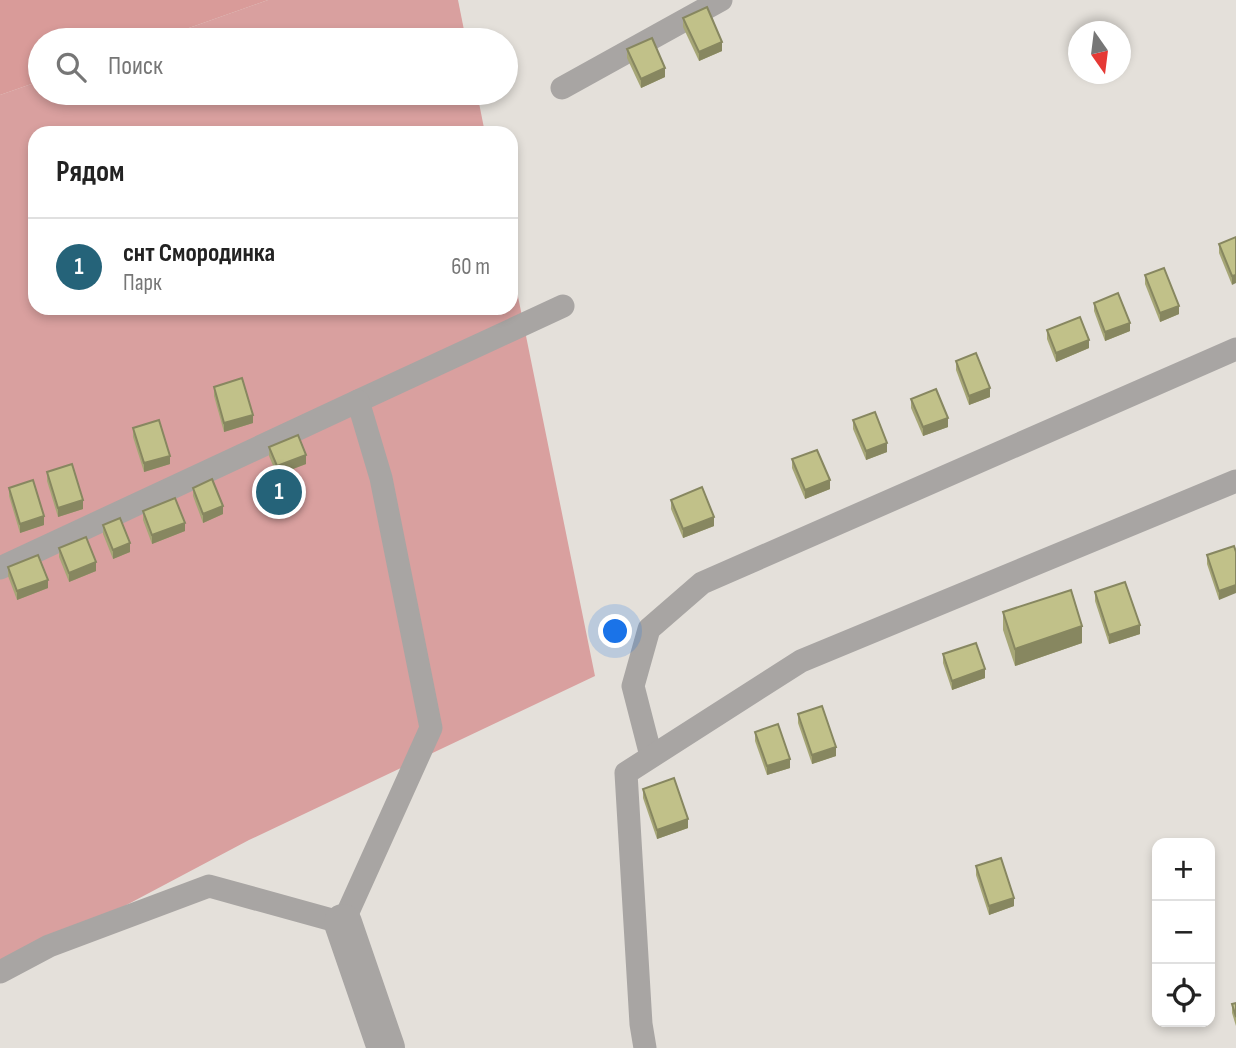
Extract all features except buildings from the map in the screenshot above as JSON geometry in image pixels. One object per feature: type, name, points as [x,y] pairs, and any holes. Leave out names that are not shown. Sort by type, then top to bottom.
[{"type":"street","points":[[344,923],[386,1048]]},
{"type":"lane","points":[[562,88],[721,0]]},
{"type":"lane","points":[[0,568],[563,306]]},
{"type":"lane","points":[[652,756],[633,686],[649,629],[702,583],[1236,349]]},
{"type":"lane","points":[[0,972],[49,946],[209,886],[344,923],[431,728],[381,478],[358,401]]},
{"type":"lane","points":[[645,1048],[640,1024],[626,773],[802,661],[1236,481]]},
{"type":"shaded area","points":[[0,0],[268,0],[189,28],[28,28],[28,85],[0,95]]},
{"type":"shaded area","points":[[268,0],[458,0],[464,28],[189,28]]},
{"type":"shaded area","points":[[28,85],[28,105],[479,105],[484,126],[28,126],[28,315],[518,315],[518,296],[595,676],[249,840],[0,972],[0,95]]},
{"type":"place","name":"снт Смородинка","points":[[279,492]]}]
